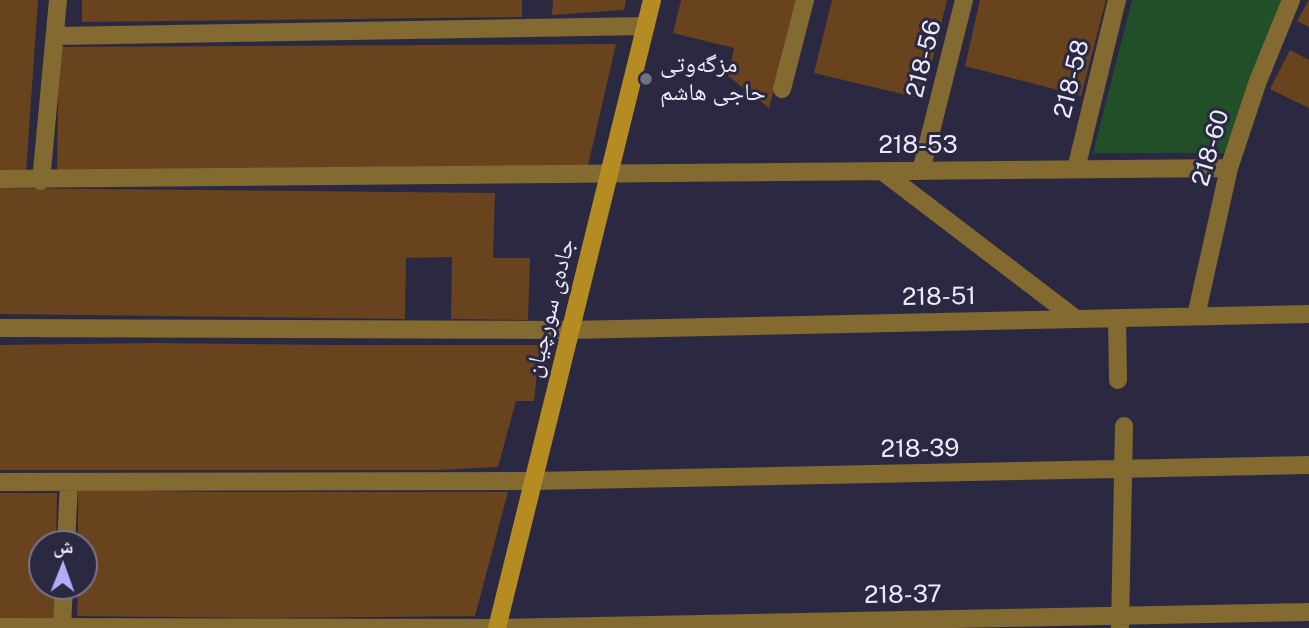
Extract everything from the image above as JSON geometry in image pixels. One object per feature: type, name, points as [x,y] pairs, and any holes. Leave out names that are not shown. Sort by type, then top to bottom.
[{"type":"street","points":[[41,181],[58,0]]},
{"type":"street","name":"جادەی سورچیان","points":[[497,628],[652,0]]},
{"type":"street","points":[[782,89],[805,0]]},
{"type":"street","name":"218-56","points":[[920,171],[964,0]]},
{"type":"street","name":"218-58","points":[[1076,169],[1117,0]]},
{"type":"street","name":"218-60","points":[[1196,316],[1229,168],[1258,81],[1291,0]]},
{"type":"street","points":[[55,36],[646,26]]},
{"type":"street","name":"218-53","points":[[0,179],[41,181],[1229,168]]},
{"type":"street","points":[[882,171],[1076,319]]},
{"type":"street","name":"218-51","points":[[0,328],[570,330],[1309,314]]},
{"type":"street","points":[[1117,318],[1118,380]]},
{"type":"street","points":[[1121,622],[1124,426]]},
{"type":"street","name":"218-39","points":[[0,482],[533,481],[1309,465]]},
{"type":"street","points":[[67,530],[69,482]]},
{"type":"street","points":[[62,627],[63,600]]},
{"type":"street","name":"218-37","points":[[0,627],[497,628],[1121,622],[1309,611]]},
{"type":"green space","points":[[1132,0],[1285,0],[1224,153],[1093,153]]},
{"type":"building","points":[[0,0],[38,0],[26,172],[0,170]]},
{"type":"building","points":[[82,0],[522,0],[522,17],[82,22]]},
{"type":"building","points":[[553,0],[626,0],[624,10],[552,15]]},
{"type":"building","points":[[681,0],[799,0],[769,108],[728,76],[734,48],[673,33]]},
{"type":"building","points":[[832,0],[947,0],[923,99],[814,73]]},
{"type":"building","points":[[980,0],[1106,0],[1081,96],[965,66]]},
{"type":"building","points":[[1309,0],[1309,27],[1297,21]]},
{"type":"building","points":[[616,44],[587,170],[57,172],[59,47]]},
{"type":"building","points":[[1290,50],[1309,60],[1309,108],[1270,89]]},
{"type":"building","points":[[0,188],[495,193],[493,258],[530,258],[528,320],[451,319],[452,257],[406,258],[405,319],[0,314]]},
{"type":"building","points":[[0,345],[540,345],[534,401],[516,401],[498,467],[438,470],[0,470]]},
{"type":"building","points":[[78,490],[508,492],[475,616],[77,616],[78,600],[98,600],[98,530],[78,530]]},
{"type":"building","points":[[0,493],[57,493],[56,530],[28,530],[28,600],[55,600],[54,619],[0,619]]},
{"type":"place","name":"مزگەوتی حاجی هاشم","points":[[646,79]]}]
